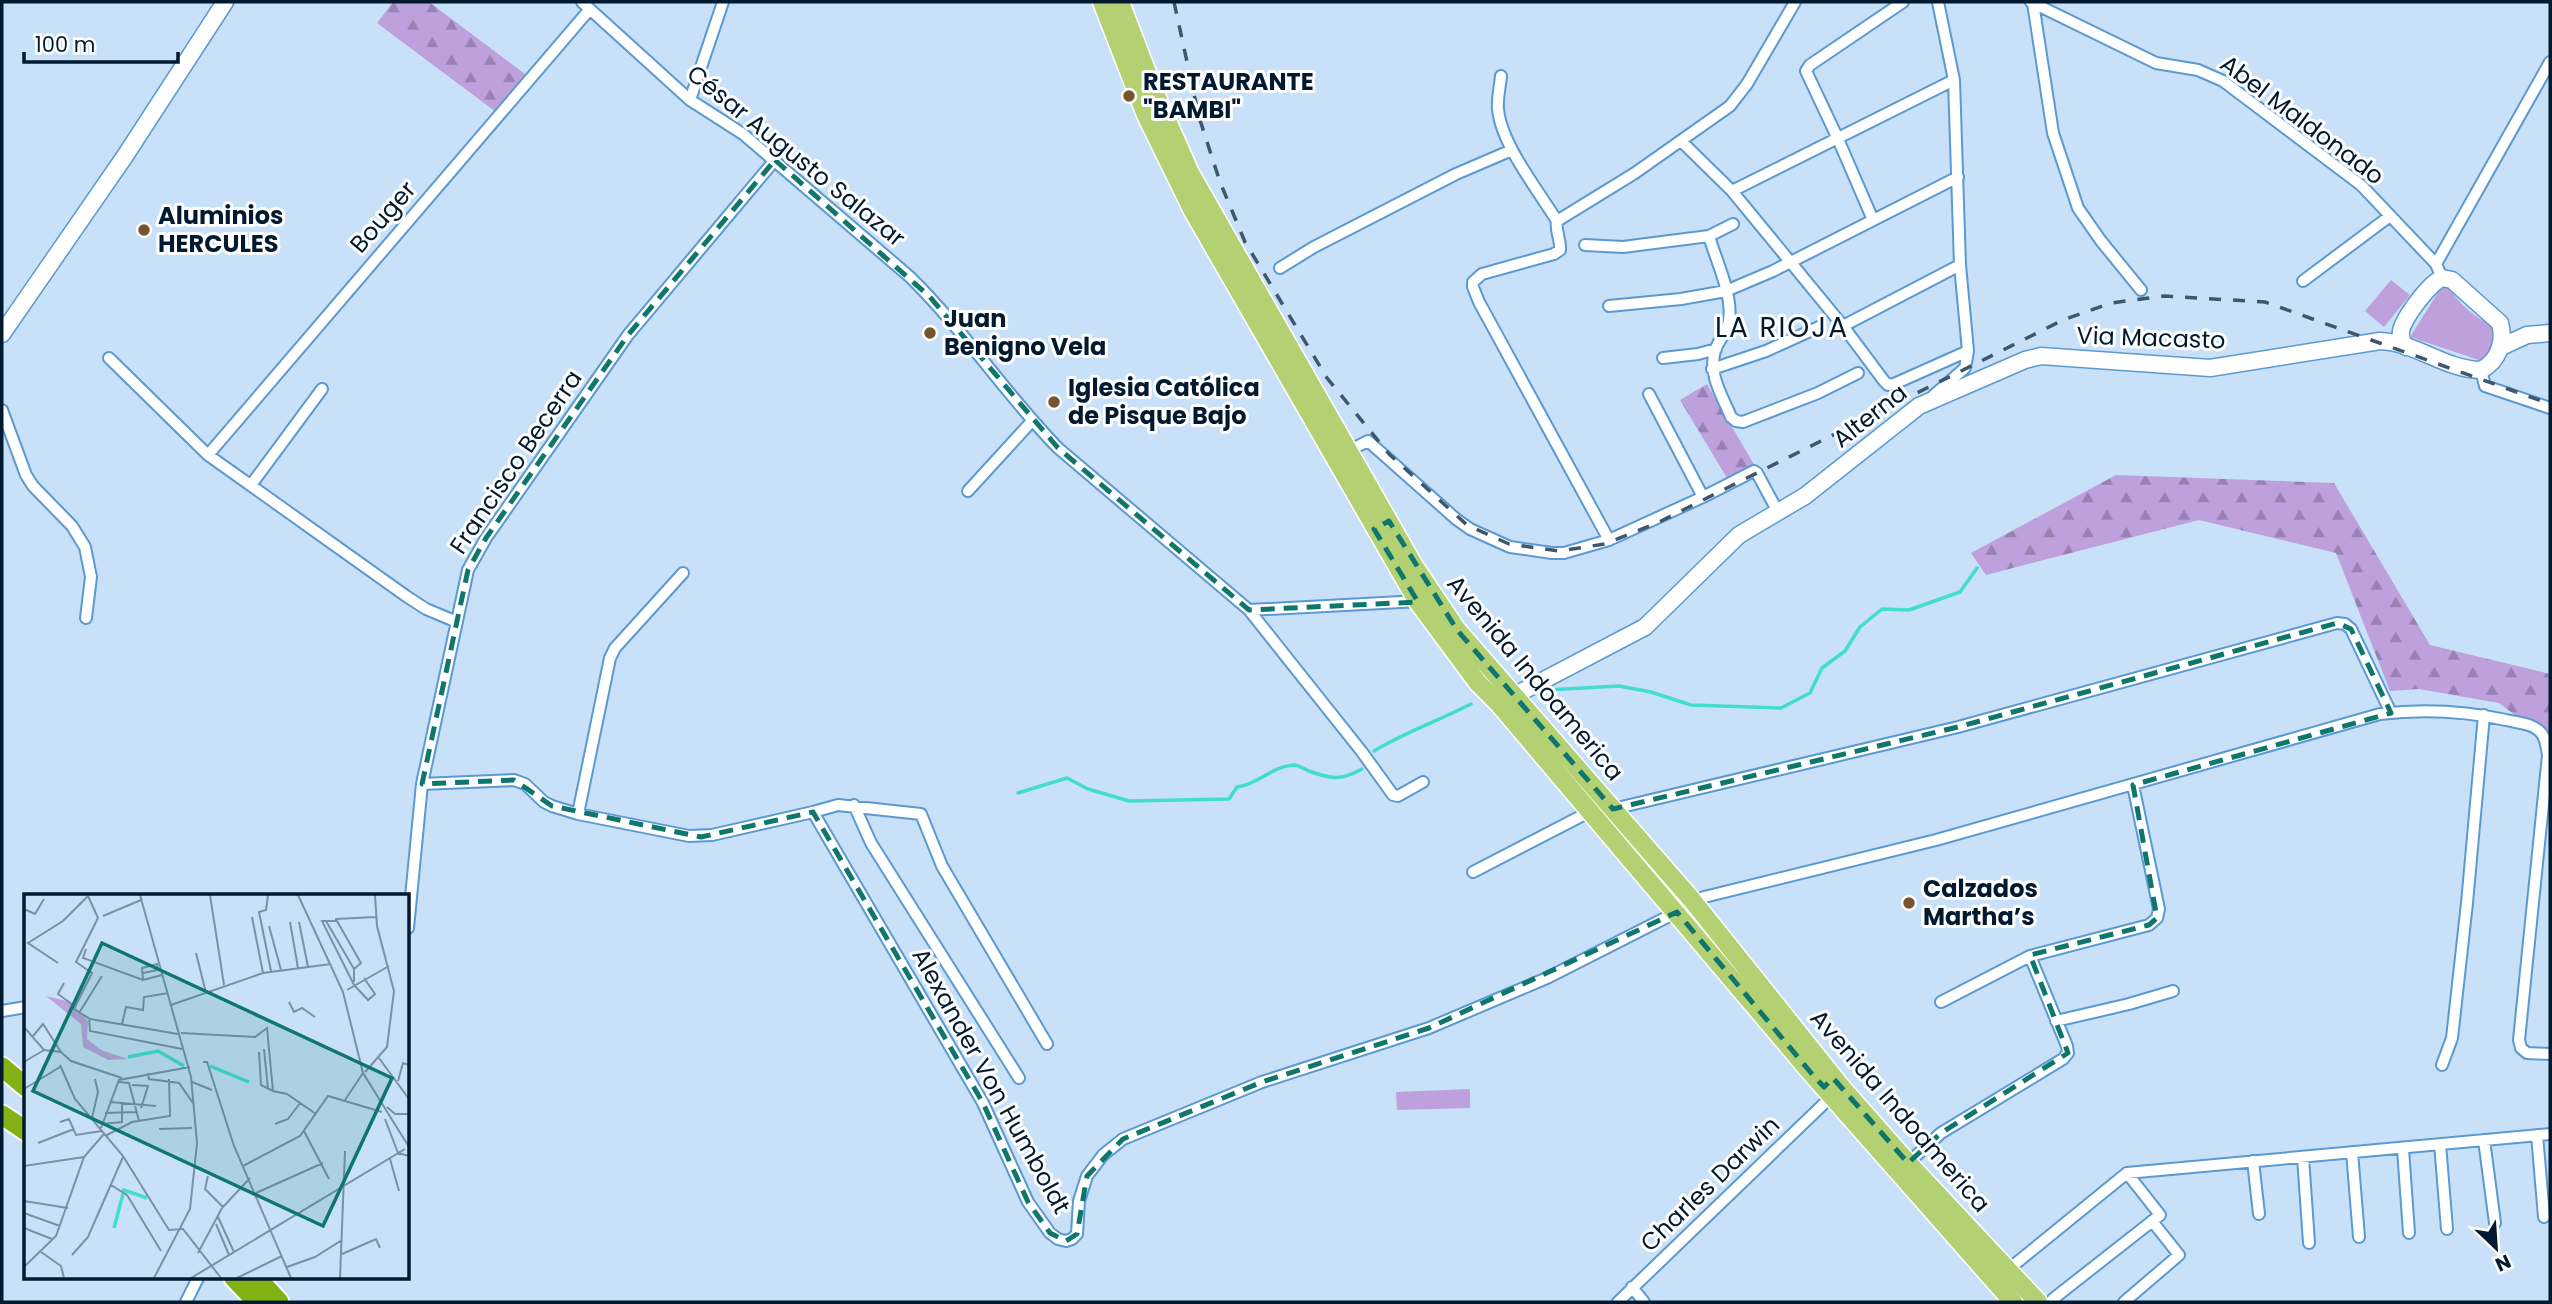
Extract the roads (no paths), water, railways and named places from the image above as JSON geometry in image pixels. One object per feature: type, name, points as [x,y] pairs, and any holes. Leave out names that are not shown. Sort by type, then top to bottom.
[{"type":"highway","points":[[2,1067],[24,1085]]},
{"type":"highway","points":[[2,1084],[24,1099]]},
{"type":"highway","points":[[2,1108],[24,1123]]},
{"type":"highway","points":[[2,1115],[24,1130]]},
{"type":"highway","points":[[236,1280],[257,1302]]},
{"type":"highway","points":[[259,1280],[279,1302]]},
{"type":"main road","name":"Avenida Indoamerica","points":[[1102,2],[1146,115],[1193,211],[1478,683],[1506,699],[1613,809],[1692,900],[1833,1087],[2038,1302]]},
{"type":"main road","name":"Avenida Indoamerica","points":[[1120,2],[1154,91],[1190,173],[1350,450],[1382,525]]},
{"type":"main road","name":"Avenida Indoamerica","points":[[1506,699],[1591,811],[1833,1087],[2013,1302]]},
{"type":"street","points":[[2,334],[125,156],[225,2]]},
{"type":"street","points":[[690,100],[723,2]]},
{"type":"street","points":[[1557,220],[1635,173],[1730,106],[1740,95],[1795,2]]},
{"type":"street","points":[[1873,220],[1806,71],[1810,65],[1903,2]]},
{"type":"street","points":[[1681,141],[1732,191],[1888,385],[1968,351],[1960,265],[1954,80],[1938,2]]},
{"type":"street","points":[[2032,2],[2053,133],[2078,208],[2141,290]]},
{"type":"street","name":"Abel Maldonado","points":[[2032,2],[2156,63],[2212,75],[2361,185],[2439,271]]},
{"type":"street","name":"César Augusto Salazar","points":[[586,5],[690,100],[743,134],[775,160],[930,297],[1032,421],[1058,448],[1249,610],[1393,795],[1398,796],[1423,782]]},
{"type":"street","name":"Bouger","points":[[208,455],[586,5]]},
{"type":"street","points":[[2500,323],[2501,347],[2491,364],[2482,370],[2461,368],[2398,344],[2403,324],[2439,271],[2550,62]]},
{"type":"street","points":[[1501,76],[1497,106],[1500,125],[1512,150],[1557,220],[1556,229],[1561,245],[1560,250],[1554,254],[1482,274],[1473,282],[1473,287],[1609,540]]},
{"type":"street","points":[[1732,191],[1954,80]]},
{"type":"street","points":[[1280,268],[1314,247],[1456,174],[1512,150]]},
{"type":"street","name":"Francisco Becerra","points":[[410,907],[422,784],[468,570],[486,538],[628,335],[775,160]]},
{"type":"street","points":[[1609,306],[1682,299],[1726,291],[1790,262],[1958,177]]},
{"type":"street","points":[[2303,281],[2390,216]]},
{"type":"street","points":[[1585,245],[1623,247],[1709,236],[1734,224]]},
{"type":"street","points":[[1709,236],[1726,291],[1729,320],[1716,349],[1712,369],[1731,417],[1743,422],[1818,393],[1858,373]]},
{"type":"street","points":[[1843,326],[1960,265]]},
{"type":"street","points":[[2439,271],[2500,323],[2527,335]]},
{"type":"street","points":[[1712,369],[1766,351],[1819,327]]},
{"type":"street","points":[[2501,347],[2527,335],[2550,333]]},
{"type":"street","name":"Via Macasto","points":[[1919,406],[2041,356],[2210,368],[2398,344]]},
{"type":"street","points":[[1663,358],[1716,349]]},
{"type":"street","name":"Alterna","points":[[1506,699],[1645,627],[1739,535],[1805,496],[1959,375],[1965,368],[1968,351]]},
{"type":"street","points":[[109,358],[208,455],[406,596],[426,609],[457,622]]},
{"type":"street","points":[[2482,370],[2485,386],[2550,408]]},
{"type":"street","points":[[251,485],[322,388]]},
{"type":"street","points":[[1648,394],[1703,497]]},
{"type":"street","points":[[2,410],[26,475],[33,486],[72,526],[85,547],[91,577],[86,618]]},
{"type":"street","points":[[968,491],[1032,421]]},
{"type":"street","points":[[1350,450],[1368,442],[1456,519],[1491,540],[1510,547],[1564,553],[1609,540],[1756,472],[1779,512]]},
{"type":"street","points":[[578,814],[612,653],[683,573]]},
{"type":"street","points":[[1249,610],[1425,598]]},
{"type":"street","points":[[1613,809],[1958,727],[2337,623],[2345,624],[2351,629],[2391,713]]},
{"type":"street","points":[[1692,900],[1936,840],[2391,713],[2468,712],[2532,726],[2541,733],[2549,755],[2519,1041],[2521,1048],[2527,1053],[2550,1054]]},
{"type":"street","points":[[2442,1065],[2452,1038],[2484,715]]},
{"type":"street","points":[[422,784],[514,780],[525,784],[544,802],[578,814],[701,837],[838,805],[921,814],[942,866],[1047,1044]]},
{"type":"street","points":[[1941,1002],[2030,956],[2149,925],[2157,918],[2159,909],[2133,785]]},
{"type":"street","points":[[855,805],[871,843],[1018,1078]]},
{"type":"street","name":"Alexander Von Humboldt","points":[[813,811],[983,1103],[1028,1202],[1050,1233],[1066,1241],[1077,1234],[1079,1201],[1087,1176],[1103,1155],[1123,1139],[1262,1082],[1429,1028],[1547,978],[1677,912]]},
{"type":"street","points":[[1473,872],[1591,811]]},
{"type":"street","points":[[1908,1163],[1941,1133],[2063,1059],[2068,1053],[2030,956]]},
{"type":"street","points":[[2056,1021],[2129,1004],[2173,990]]},
{"type":"street","points":[[2,1011],[24,1007]]},
{"type":"street","name":"Charles Darwin","points":[[1618,1302],[1833,1087]]},
{"type":"street","points":[[2009,1269],[2127,1173],[2550,1134]]},
{"type":"street","points":[[2537,1135],[2544,1217]]},
{"type":"street","points":[[2484,1140],[2494,1223]]},
{"type":"street","points":[[2440,1144],[2447,1229]]},
{"type":"street","points":[[2403,1149],[2409,1233]]},
{"type":"street","points":[[2352,1152],[2359,1237]]},
{"type":"street","points":[[2303,1157],[2309,1242]]},
{"type":"street","points":[[2253,1161],[2259,1214]]},
{"type":"street","points":[[2055,1302],[2053,1299],[2160,1215],[2127,1173]]},
{"type":"street","points":[[2124,1302],[2179,1255],[2152,1221]]},
{"type":"street","points":[[186,1302],[197,1280]]},
{"type":"street","points":[[1632,1287],[1644,1302]]},
{"type":"waterway","points":[[1546,690],[1619,686],[1651,692],[1691,705],[1781,708],[1810,693],[1822,668],[1845,651],[1860,627],[1882,609],[1909,610],[1960,592],[1977,568]]},
{"type":"waterway","points":[[1374,751],[1471,704]]},
{"type":"waterway","points":[[1018,793],[1067,778],[1088,789],[1129,801],[1229,799],[1237,787],[1286,766],[1296,765],[1336,778],[1362,769]]},
{"type":"railway","points":[[1174,2],[1199,117],[1220,182],[1245,242],[1327,378],[1389,454],[1467,525],[1509,544],[1559,551],[1605,544],[1657,523],[2063,320],[2111,303],[2164,296],[2265,302],[2550,404]]},
{"type":"place","name":"RESTAURANTE \"BAMBI\"","points":[[1129,96]]},
{"type":"place","name":"Aluminios HERCULES","points":[[144,230]]},
{"type":"place","name":"Juan Benigno Vela","points":[[930,333]]},
{"type":"place","name":"Iglesia Católica de Pisque Bajo","points":[[1054,402]]},
{"type":"place","name":"Calzados Martha’s","points":[[1909,903]]},
{"type":"district","name":"LA RIOJA","points":[[1782,327]]}]
